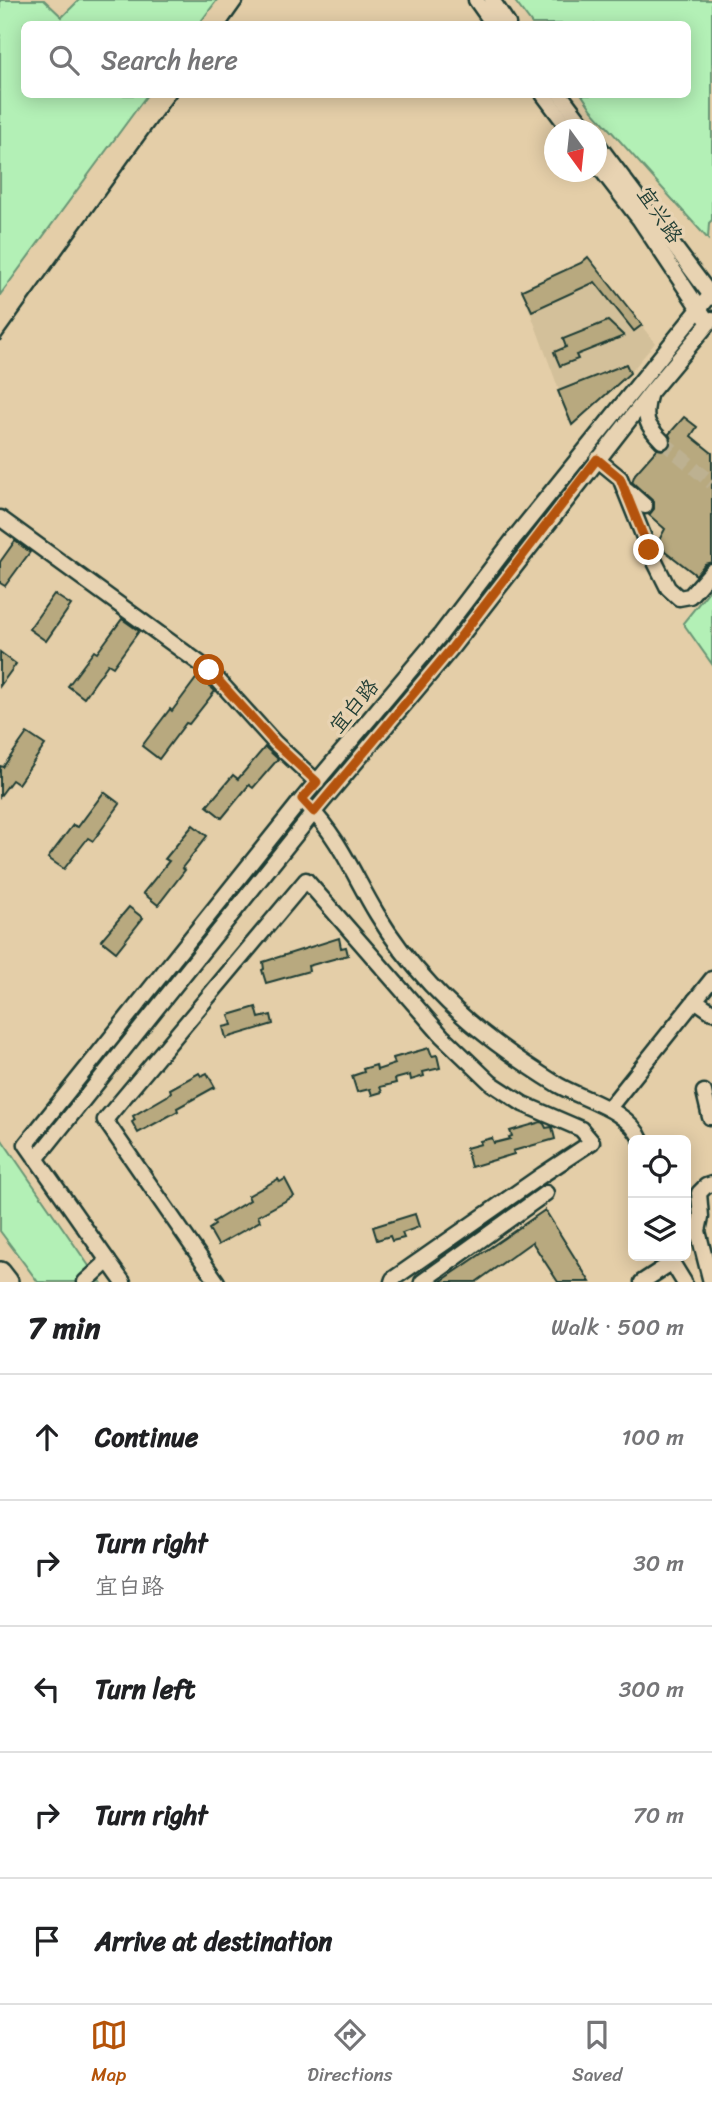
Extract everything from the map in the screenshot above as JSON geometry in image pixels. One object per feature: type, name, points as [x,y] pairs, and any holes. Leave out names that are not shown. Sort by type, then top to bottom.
[{"type":"highway","points":[[0,1273],[6,1282]]},
{"type":"street","points":[[476,0],[491,21]]},
{"type":"street","points":[[492,0],[506,21]]},
{"type":"street","points":[[546,98],[562,119]]},
{"type":"street","points":[[563,98],[579,119]]},
{"type":"street","name":"宜兴路","points":[[607,155],[711,294]]},
{"type":"street","name":"宜兴路","points":[[607,176],[711,322]]},
{"type":"street","points":[[685,260],[701,272],[712,274]]},
{"type":"street","points":[[674,271],[694,289],[711,294]]},
{"type":"street","name":"宜白路","points":[[36,1160],[26,1144],[302,799],[441,634],[515,537],[711,294]]},
{"type":"street","points":[[123,1282],[36,1160],[314,812],[451,649],[597,459],[711,322]]},
{"type":"street","points":[[651,392],[646,408],[647,420],[662,441]]},
{"type":"street","points":[[597,459],[620,478],[649,550],[672,593],[679,598],[690,596],[712,571]]},
{"type":"street","points":[[624,486],[645,506]]},
{"type":"street","points":[[0,518],[209,670],[275,743],[317,782]]},
{"type":"street","points":[[302,799],[335,838],[377,914],[399,947],[448,1002],[497,1044],[559,1085],[609,1108],[638,1135]]},
{"type":"street","points":[[217,1282],[104,1120],[306,880],[442,1036],[491,1083],[523,1104],[581,1129],[592,1142],[541,1175],[392,1282]]},
{"type":"street","points":[[609,1108],[712,979]]},
{"type":"street","points":[[695,1000],[712,1012]]},
{"type":"street","points":[[704,1092],[710,1117],[712,1116]]},
{"type":"street","points":[[711,1279],[698,1231],[701,1217],[698,1198],[702,1189],[712,1184]]},
{"type":"street","points":[[422,1282],[546,1193]]},
{"type":"street","points":[[85,1282],[108,1261]]},
{"type":"street","points":[[642,1282],[667,1261]]},
{"type":"street","points":[[670,1261],[684,1282]]},
{"type":"shaded area","points":[[588,257],[655,343],[630,373],[572,425],[522,290],[581,263]]},
{"type":"green space","points":[[0,0],[44,0],[62,17],[79,0],[217,0],[201,21],[21,21],[21,98],[145,98],[0,295]]},
{"type":"green space","points":[[514,0],[712,0],[712,220],[709,223],[708,239],[607,127],[607,119],[600,119],[584,98],[691,98],[691,21],[530,21]]},
{"type":"green space","points":[[712,587],[712,664],[683,623]]},
{"type":"green space","points":[[0,1137],[101,1282],[38,1282],[0,1231]]},
{"type":"building","points":[[588,257],[642,325],[634,331],[595,282],[532,311],[522,290],[581,263]]},
{"type":"building","points":[[608,321],[624,336],[576,355],[578,359],[560,366],[554,352],[566,347],[563,339]]},
{"type":"building","points":[[626,364],[630,373],[572,425],[558,391]]},
{"type":"building","points":[[684,417],[697,427],[691,436],[712,453],[712,562],[705,564],[696,575],[665,551],[658,542],[665,529],[649,515],[654,509],[654,502],[632,482],[635,474],[657,449],[664,450],[669,447],[669,434]]},
{"type":"building","points":[[15,541],[30,552],[5,586],[0,583],[0,562]]},
{"type":"building","points":[[54,594],[71,605],[46,641],[29,629]]},
{"type":"building","points":[[122,619],[139,631],[113,667],[108,664],[84,698],[68,686]]},
{"type":"building","points":[[0,652],[16,664],[0,686]]},
{"type":"building","points":[[198,676],[215,691],[159,759],[142,746]]},
{"type":"building","points":[[27,733],[45,745],[18,784],[12,780],[0,796],[0,766],[3,767]]},
{"type":"building","points":[[265,747],[278,759],[253,788],[249,785],[222,818],[207,806],[233,775],[238,779]]},
{"type":"building","points":[[104,792],[120,804],[93,841],[88,838],[64,869],[48,858],[73,825],[78,827]]},
{"type":"building","points":[[193,825],[207,836],[158,905],[143,893],[169,861],[165,859]]},
{"type":"building","points":[[129,907],[143,918],[116,952],[101,940]]},
{"type":"building","points":[[339,938],[341,948],[346,947],[348,955],[308,966],[309,971],[266,983],[262,970],[263,962]]},
{"type":"building","points":[[256,1007],[259,1018],[271,1015],[273,1024],[226,1038],[223,1027],[232,1025],[229,1015]]},
{"type":"building","points":[[429,1048],[432,1056],[437,1055],[440,1068],[423,1072],[424,1076],[411,1080],[410,1075],[395,1079],[396,1083],[380,1087],[382,1092],[372,1095],[370,1089],[357,1092],[352,1076],[364,1072],[363,1069],[376,1065],[377,1070],[395,1064],[393,1058]]},
{"type":"building","points":[[199,1073],[201,1076],[207,1073],[215,1087],[138,1133],[132,1122],[135,1120],[133,1116],[167,1096],[171,1092],[170,1089]]},
{"type":"building","points":[[541,1122],[546,1128],[552,1127],[555,1139],[471,1167],[466,1148],[492,1138],[494,1143],[510,1139],[510,1131]]},
{"type":"building","points":[[278,1179],[280,1182],[285,1179],[294,1196],[258,1216],[260,1221],[218,1245],[209,1229],[215,1225],[213,1222],[250,1200],[248,1196]]},
{"type":"building","points":[[545,1210],[590,1282],[558,1282],[532,1242],[476,1282],[440,1282]]},
{"type":"building","points":[[415,1214],[419,1227],[402,1233],[404,1238],[392,1241],[390,1236],[377,1240],[373,1227]]},
{"type":"tunnel","points":[[662,441],[712,483]]},
{"type":"railway","points":[[230,21],[245,0]]},
{"type":"railway","points":[[0,340],[174,98]]},
{"type":"route","points":[[209,670],[275,743],[317,782],[302,799],[314,812],[451,649],[597,459],[620,478],[649,550]]}]
